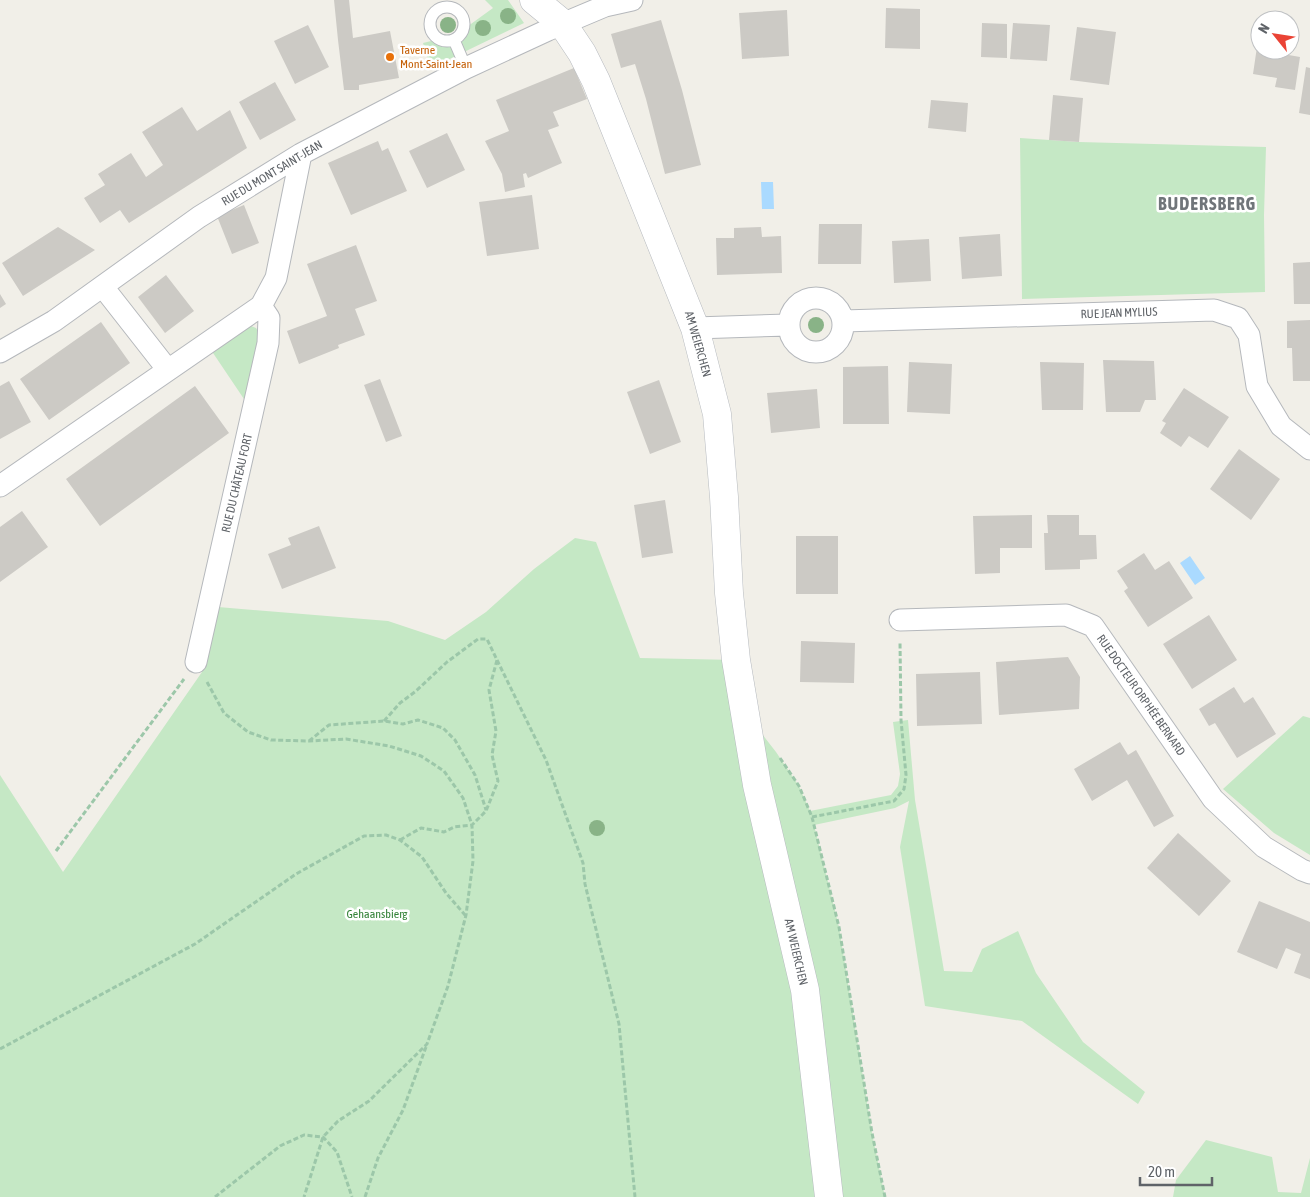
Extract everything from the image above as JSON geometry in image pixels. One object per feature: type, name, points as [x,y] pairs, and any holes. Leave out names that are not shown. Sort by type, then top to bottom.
[{"type":"main road","name":"AM WEIERCHEN","points":[[534,0],[559,12],[596,81],[695,328],[717,414],[736,660],[757,785],[805,990],[830,1197]]},
{"type":"street","name":"RUE DU MONT SAINT-JEAN","points":[[0,352],[54,322],[199,217],[301,154],[466,68],[559,12],[605,6],[632,0]]},
{"type":"street","points":[[0,486],[261,306],[276,278],[301,154]]},
{"type":"street","points":[[103,287],[168,370]]},
{"type":"street","points":[[814,298],[828,300],[838,308],[843,321],[842,334],[835,345],[824,352],[811,353],[799,348],[791,338],[788,325],[791,312],[801,302],[814,298]]},
{"type":"street","name":"RUE DU CHÂTEAU FORT","points":[[196,662],[268,342],[269,318],[261,306]]},
{"type":"street","name":"RUE JEAN MYLIUS","points":[[843,321],[1214,310],[1238,318],[1249,335],[1257,386],[1282,426],[1310,449]]},
{"type":"street","points":[[695,328],[788,325]]},
{"type":"street","name":"RUE DOCTEUR ORPHÉE BERNARD","points":[[900,620],[1066,615],[1093,626],[1213,799],[1264,847],[1310,873]]},
{"type":"lane","points":[[438,4],[444,7],[452,7],[459,11],[463,17],[465,25],[460,36],[454,40],[446,41],[439,39],[431,31],[430,19],[438,4]]},
{"type":"lane","points":[[454,40],[466,68]]},
{"type":"path","points":[[812,816],[894,801],[904,789],[906,775],[901,720],[900,620]]},
{"type":"path","points":[[384,721],[400,703],[447,662],[478,639],[487,639],[546,760],[583,863],[585,884],[618,1024],[635,1197]]},
{"type":"path","points":[[400,840],[421,828],[444,832],[454,827],[472,825],[486,810],[498,781],[492,755],[496,730],[489,690],[496,660]]},
{"type":"path","points":[[56,851],[196,662],[224,713],[248,732],[271,740],[309,741],[346,739],[389,746],[421,756],[444,771],[463,798],[472,825],[473,862],[466,915],[448,986],[403,1110],[378,1158],[365,1197]]},
{"type":"path","points":[[309,741],[329,725],[384,721],[403,724],[418,720],[443,728],[455,740],[475,776],[486,810]]},
{"type":"path","points":[[776,752],[799,786],[812,816],[839,927],[872,1132],[885,1197]]},
{"type":"path","points":[[0,1049],[195,944],[296,874],[364,836],[386,835],[400,840],[422,857],[446,893],[466,915]]},
{"type":"path","points":[[304,1197],[323,1137],[338,1122],[369,1101],[427,1044]]},
{"type":"path","points":[[214,1197],[280,1146],[304,1135],[323,1137],[337,1152],[352,1197]]},
{"type":"green space","points":[[485,0],[508,0],[524,23],[431,68],[423,43],[439,39],[450,41],[460,36],[464,29],[493,8]]},
{"type":"green space","points":[[1020,138],[1079,142],[1266,147],[1264,215],[1265,292],[1022,299]]},
{"type":"green space","points":[[251,326],[256,328],[260,334],[246,402],[211,350]]},
{"type":"green space","name":"Gehaansbierg","points":[[575,538],[596,542],[640,658],[736,660],[744,711],[776,752],[799,786],[810,811],[891,795],[898,786],[900,774],[893,722],[908,720],[915,800],[944,971],[972,972],[982,949],[1018,931],[1036,973],[1083,1042],[1145,1092],[1138,1104],[1022,1021],[925,1006],[900,847],[909,801],[895,808],[814,825],[839,927],[872,1133],[885,1197],[0,1197],[0,775],[63,872],[202,672],[218,607],[388,621],[445,640],[486,612],[534,569]]},
{"type":"green space","points":[[1303,716],[1310,718],[1310,855],[1274,833],[1223,789]]},
{"type":"green space","points":[[1206,1140],[1272,1157],[1278,1192],[1301,1193],[1310,1158],[1310,1197],[1173,1197],[1176,1180]]},
{"type":"water","points":[[761,182],[773,182],[774,209],[762,209]]},
{"type":"water","points":[[1190,556],[1205,578],[1195,585],[1180,563]]},
{"type":"building","points":[[334,0],[349,0],[353,38],[390,31],[399,78],[359,85],[359,90],[344,90]]},
{"type":"building","points":[[886,8],[920,9],[920,49],[885,48]]},
{"type":"building","points":[[787,10],[789,56],[742,59],[739,13]]},
{"type":"building","points":[[661,20],[682,90],[701,165],[665,174],[635,64],[621,68],[611,34]]},
{"type":"building","points":[[982,23],[1007,24],[1007,58],[981,57]]},
{"type":"building","points":[[1013,23],[1050,25],[1047,61],[1010,59]]},
{"type":"building","points":[[308,25],[329,67],[295,84],[274,41]]},
{"type":"building","points":[[1077,27],[1116,32],[1109,85],[1070,80]]},
{"type":"building","points":[[1255,60],[1300,60],[1295,90],[1275,87],[1277,78],[1253,74]]},
{"type":"building","points":[[1306,67],[1310,68],[1310,115],[1299,113]]},
{"type":"building","points":[[574,68],[587,99],[553,112],[559,126],[548,130],[562,163],[528,178],[526,173],[523,174],[525,187],[505,192],[502,174],[485,141],[509,131],[496,100]]},
{"type":"building","points":[[275,82],[296,120],[260,140],[239,102]]},
{"type":"building","points":[[1053,95],[1083,98],[1079,142],[1049,140]]},
{"type":"building","points":[[931,100],[968,103],[966,132],[928,128]]},
{"type":"building","points":[[182,107],[197,131],[230,110],[247,148],[129,223],[120,210],[100,223],[84,198],[105,185],[98,174],[131,153],[146,177],[163,165],[142,132]]},
{"type":"building","points":[[447,133],[465,170],[427,188],[409,151]]},
{"type":"building","points":[[378,141],[382,151],[388,148],[407,191],[351,215],[328,163]]},
{"type":"building","points":[[532,195],[539,249],[487,256],[479,202]]},
{"type":"building","points":[[244,205],[259,243],[232,254],[217,216]]},
{"type":"building","points":[[819,224],[862,224],[861,264],[818,264]]},
{"type":"building","points":[[58,227],[95,250],[23,296],[2,263]]},
{"type":"building","points":[[761,227],[762,237],[781,236],[782,273],[717,275],[716,238],[734,238],[734,228]]},
{"type":"building","points":[[1000,234],[1002,276],[962,279],[959,237]]},
{"type":"building","points":[[929,239],[931,281],[894,283],[892,241]]},
{"type":"building","points":[[356,245],[377,301],[355,309],[365,335],[338,345],[339,348],[299,364],[287,331],[327,316],[307,264]]},
{"type":"building","points":[[1310,262],[1310,304],[1294,304],[1293,263]]},
{"type":"building","points":[[166,275],[194,311],[165,333],[138,297]]},
{"type":"building","points":[[0,294],[6,304],[0,308]]},
{"type":"building","points":[[1310,320],[1310,381],[1293,381],[1292,348],[1287,348],[1287,321]]},
{"type":"building","points":[[101,322],[130,363],[49,420],[20,379]]},
{"type":"building","points":[[1103,360],[1154,361],[1156,400],[1145,400],[1140,412],[1106,412]]},
{"type":"building","points":[[909,362],[952,364],[950,414],[907,412]]},
{"type":"building","points":[[1040,362],[1084,363],[1083,410],[1042,410]]},
{"type":"building","points":[[888,366],[889,424],[843,424],[843,367]]},
{"type":"building","points":[[380,379],[402,436],[386,442],[364,385]]},
{"type":"building","points":[[659,380],[681,442],[650,454],[627,392]]},
{"type":"building","points":[[9,381],[31,422],[0,439],[0,386]]},
{"type":"building","points":[[195,386],[229,433],[100,526],[66,479]]},
{"type":"building","points":[[1184,388],[1229,417],[1208,448],[1189,436],[1181,447],[1160,433],[1166,423],[1162,421]]},
{"type":"building","points":[[817,389],[820,428],[771,433],[767,393]]},
{"type":"building","points":[[1239,449],[1280,479],[1251,520],[1210,489]]},
{"type":"building","points":[[665,500],[673,553],[642,558],[634,505]]},
{"type":"building","points":[[22,511],[48,547],[0,582],[0,527]]},
{"type":"building","points":[[1032,515],[1032,548],[1000,548],[1000,573],[975,574],[973,516]]},
{"type":"building","points":[[1047,515],[1079,515],[1079,535],[1096,535],[1097,559],[1080,560],[1080,569],[1045,570],[1044,533],[1048,533]]},
{"type":"building","points":[[319,526],[336,568],[282,589],[268,554],[291,545],[288,538]]},
{"type":"building","points":[[796,536],[838,536],[838,594],[796,594]]},
{"type":"building","points":[[1144,553],[1155,570],[1169,561],[1193,598],[1148,627],[1124,591],[1128,588],[1117,571]]},
{"type":"building","points":[[1209,615],[1237,660],[1192,689],[1163,644]]},
{"type":"building","points":[[801,641],[855,643],[854,683],[800,682]]},
{"type":"building","points":[[1068,657],[1080,677],[1079,709],[999,715],[996,662]]},
{"type":"building","points":[[980,672],[982,724],[917,726],[916,674]]},
{"type":"building","points":[[1234,687],[1244,703],[1253,697],[1276,734],[1237,758],[1215,723],[1209,726],[1199,709]]},
{"type":"building","points":[[1120,742],[1128,755],[1136,750],[1174,816],[1154,827],[1127,780],[1092,801],[1074,769]]},
{"type":"building","points":[[1178,833],[1231,881],[1199,916],[1147,868]]},
{"type":"building","points":[[1259,901],[1310,922],[1310,979],[1294,973],[1301,954],[1286,948],[1277,969],[1237,952]]},
{"type":"place","name":"Taverne Mont-Saint-Jean","points":[[390,57]]},
{"type":"district","name":"BUDERSBERG","points":[[1207,203]]}]
